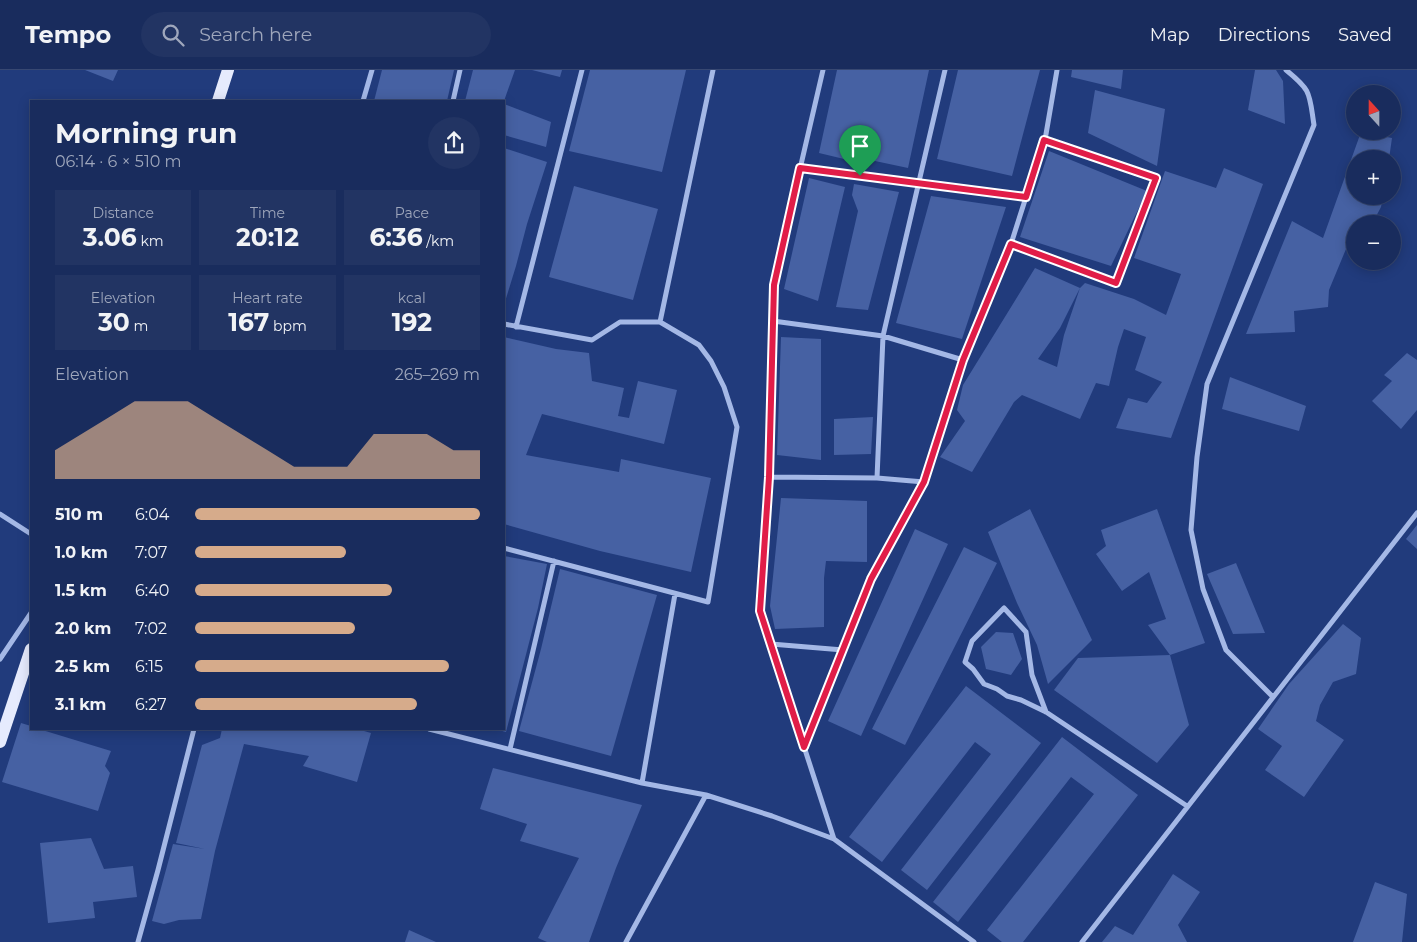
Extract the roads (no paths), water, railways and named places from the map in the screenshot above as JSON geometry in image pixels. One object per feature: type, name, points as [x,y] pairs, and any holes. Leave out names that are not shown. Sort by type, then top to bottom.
[{"type":"main road","points":[[218,100],[228,70]]},
{"type":"main road","points":[[0,742],[30,651]]},
{"type":"street","points":[[363,100],[372,70]]},
{"type":"street","points":[[452,100],[460,70]]},
{"type":"street","points":[[516,327],[582,70]]},
{"type":"street","points":[[660,322],[713,70]]},
{"type":"street","points":[[823,70],[774,285],[769,477],[760,611],[834,839]]},
{"type":"street","points":[[878,478],[883,336],[945,70]]},
{"type":"street","points":[[804,747],[871,579],[924,482],[963,360],[1011,244],[1044,140],[1057,70]]},
{"type":"street","points":[[1273,697],[1226,650],[1203,589],[1191,530],[1196,457],[1207,384],[1314,125],[1309,94],[1302,84],[1286,70]]},
{"type":"street","points":[[1011,244],[1116,283],[1156,178],[1044,140]]},
{"type":"street","points":[[800,168],[1026,197]]},
{"type":"street","points":[[773,321],[883,336],[963,360]]},
{"type":"street","points":[[505,324],[592,340],[620,322],[660,322],[699,345],[711,361],[724,387],[737,427],[708,602],[505,548]]},
{"type":"street","points":[[769,477],[878,478],[924,482]]},
{"type":"street","points":[[1082,942],[1417,512]]},
{"type":"street","points":[[0,514],[30,533]]},
{"type":"street","points":[[510,749],[554,562]]},
{"type":"street","points":[[642,783],[675,594]]},
{"type":"street","points":[[1046,712],[1032,675],[1026,632],[1004,608],[972,642],[965,662],[984,684],[1046,712],[1187,806]]},
{"type":"street","points":[[0,659],[30,615]]},
{"type":"street","points":[[771,644],[843,650]]},
{"type":"street","points":[[138,942],[194,730]]},
{"type":"street","points":[[433,730],[642,783],[706,795],[772,816],[834,839],[974,942]]},
{"type":"street","points":[[626,942],[706,795]]}]
